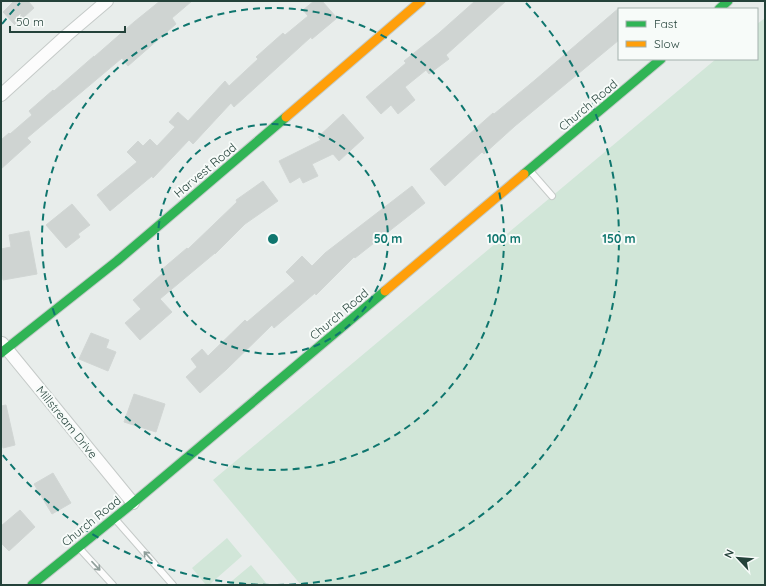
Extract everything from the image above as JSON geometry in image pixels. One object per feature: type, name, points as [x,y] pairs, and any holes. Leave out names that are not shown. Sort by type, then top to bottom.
[{"type":"main road","name":"Harvest Road","points":[[3,348],[123,256],[421,1]]},
{"type":"main road","points":[[720,8],[728,1]]},
{"type":"main road","name":"Church Road","points":[[32,585],[133,503],[660,60]]},
{"type":"street","points":[[1,95],[107,1]]},
{"type":"street","name":"Millstream Drive","points":[[3,348],[133,503]]},
{"type":"lane","points":[[530,170],[552,196]]},
{"type":"lane","points":[[114,518],[173,585]]},
{"type":"lane","points":[[78,547],[113,585]]},
{"type":"green space","points":[[765,18],[765,585],[301,585],[213,480],[715,60],[758,60],[758,23]]},
{"type":"green space","points":[[227,538],[242,556],[209,585],[206,585],[192,568]]},
{"type":"green space","points":[[251,565],[266,583],[264,585],[227,585]]},
{"type":"building","points":[[14,1],[28,1],[34,8],[15,25],[3,12]]},
{"type":"building","points":[[160,1],[192,1],[172,18],[176,24],[128,66],[122,58],[27,138],[31,142],[1,169],[1,140],[32,115],[29,111],[53,90],[54,91]]},
{"type":"building","points":[[314,1],[322,1],[337,18],[312,39],[311,37],[234,107],[231,103],[193,144],[189,140],[153,178],[152,176],[110,211],[97,195],[137,162],[127,152],[138,141],[143,146],[150,139],[157,146],[175,127],[169,122],[178,112],[188,121],[225,81],[229,86],[258,59],[256,57],[283,33],[285,35],[308,16],[303,10]]},
{"type":"building","points":[[475,1],[506,1],[446,55],[449,59],[429,74],[426,70],[405,87],[415,100],[398,114],[391,105],[381,114],[366,97],[406,63],[404,61],[439,33]]},
{"type":"building","points":[[618,9],[618,41],[515,126],[484,154],[482,152],[445,186],[430,169],[493,113],[494,114]]},
{"type":"building","points":[[343,114],[364,138],[339,161],[333,154],[312,164],[318,176],[303,183],[300,177],[290,183],[279,161],[321,140],[318,137]]},
{"type":"building","points":[[263,181],[278,201],[245,224],[215,254],[160,299],[172,312],[140,340],[125,323],[141,309],[133,300],[163,273],[160,271],[187,248],[188,249],[237,202],[236,200]]},
{"type":"building","points":[[412,186],[425,203],[355,258],[354,257],[316,295],[315,293],[274,328],[272,325],[200,393],[186,377],[197,367],[191,359],[202,349],[208,356],[245,320],[247,322],[295,281],[286,272],[302,256],[312,266],[325,253]]},
{"type":"building","points":[[72,204],[90,225],[78,234],[80,237],[66,248],[46,225]]},
{"type":"building","points":[[29,231],[37,274],[3,280],[1,271],[1,249],[11,247],[9,235]]},
{"type":"building","points":[[91,333],[109,340],[106,348],[116,352],[108,371],[79,359]]},
{"type":"building","points":[[134,394],[165,404],[156,432],[124,422]]},
{"type":"building","points":[[6,405],[15,445],[3,448],[1,438],[1,406]]},
{"type":"building","points":[[53,473],[71,503],[52,514],[34,484]]},
{"type":"building","points":[[20,510],[35,527],[9,551],[1,543],[1,526]]},
{"type":"traffic: fast","points":[[720,8],[728,1]]},
{"type":"traffic: fast","points":[[524,174],[660,60]]},
{"type":"traffic: fast","points":[[1,353],[117,261],[286,117]]},
{"type":"traffic: fast","points":[[32,585],[133,503],[385,291]]},
{"type":"traffic: slow","points":[[286,117],[421,1]]},
{"type":"traffic: slow","points":[[385,291],[524,174]]}]
